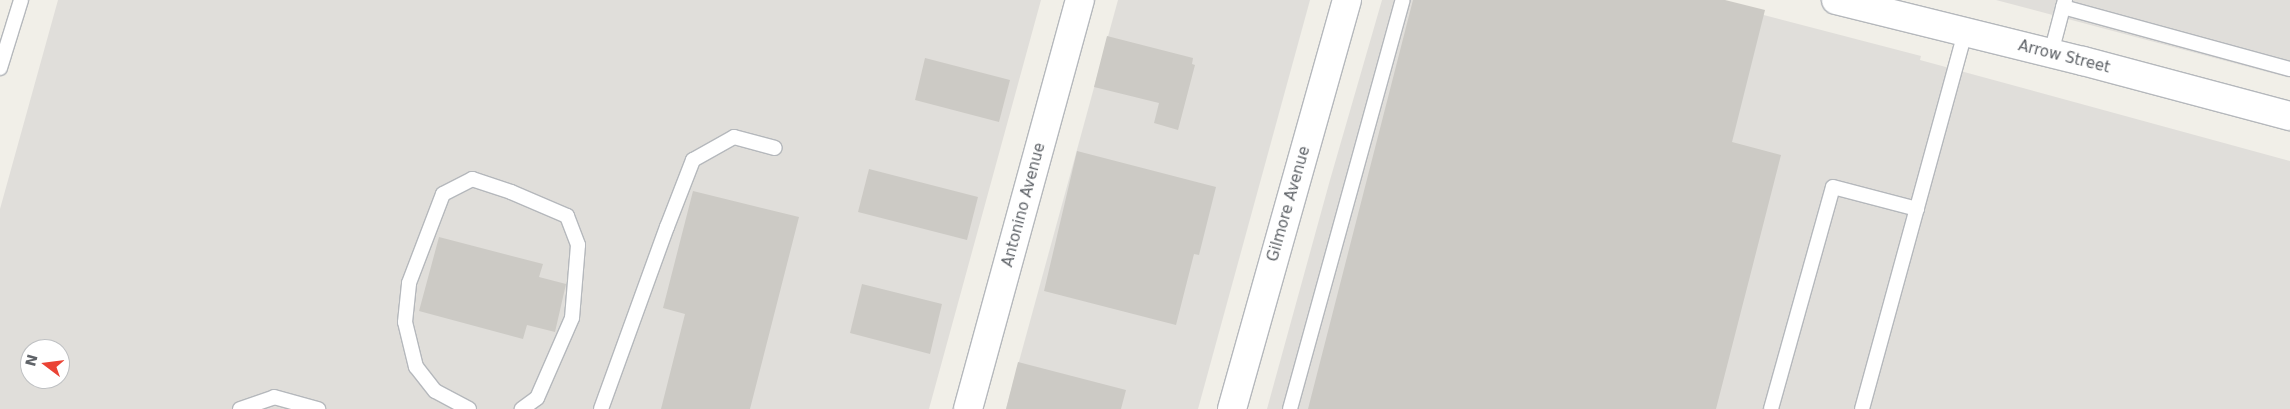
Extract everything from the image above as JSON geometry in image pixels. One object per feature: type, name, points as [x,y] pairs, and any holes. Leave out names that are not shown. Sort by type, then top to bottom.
[{"type":"street","name":"Antonino Avenue","points":[[968,409],[1080,0]]},
{"type":"street","name":"Gilmore Avenue","points":[[1232,409],[1347,0]]},
{"type":"street","name":"Arrow Street","points":[[1836,0],[2051,53],[2290,116]]},
{"type":"lane","points":[[1,60],[21,0]]},
{"type":"lane","points":[[1290,409],[1403,0]]},
{"type":"lane","points":[[2051,53],[2064,3],[2290,68]]},
{"type":"lane","points":[[1862,409],[1965,32]]},
{"type":"lane","points":[[601,409],[693,160],[734,137],[775,148]]},
{"type":"lane","points":[[469,409],[435,391],[416,367],[405,322],[408,283],[443,194],[472,179],[511,192],[567,216],[578,245],[572,318],[537,398],[522,409]]},
{"type":"lane","points":[[1771,409],[1833,188],[1917,209]]},
{"type":"lane","points":[[240,409],[274,398],[318,409]]},
{"type":"shaded area","points":[[58,0],[1041,0],[929,409],[0,409],[0,209]]},
{"type":"shaded area","points":[[1118,0],[1310,0],[1198,409],[1006,409]]},
{"type":"shaded area","points":[[1382,0],[1706,0],[1921,56],[1920,60],[2290,161],[2290,409],[1267,409]]},
{"type":"shaded area","points":[[1996,0],[2290,0],[2290,78]]},
{"type":"building","points":[[1413,0],[1725,0],[1765,10],[1732,142],[1781,155],[1716,409],[1308,409]]},
{"type":"building","points":[[1107,36],[1193,58],[1192,64],[1195,65],[1178,130],[1154,123],[1159,103],[1094,87]]},
{"type":"building","points":[[925,58],[1010,80],[999,122],[915,100]]},
{"type":"building","points":[[1077,151],[1216,187],[1199,255],[1194,254],[1176,325],[1044,291]]},
{"type":"building","points":[[869,169],[978,197],[967,240],[858,212]]},
{"type":"building","points":[[693,191],[799,217],[750,409],[661,409],[685,314],[663,308]]},
{"type":"building","points":[[439,237],[543,264],[539,277],[566,284],[555,332],[527,325],[523,339],[419,311]]},
{"type":"building","points":[[862,284],[942,304],[930,354],[850,333]]},
{"type":"building","points":[[1018,362],[1126,390],[1121,409],[1006,409]]}]
